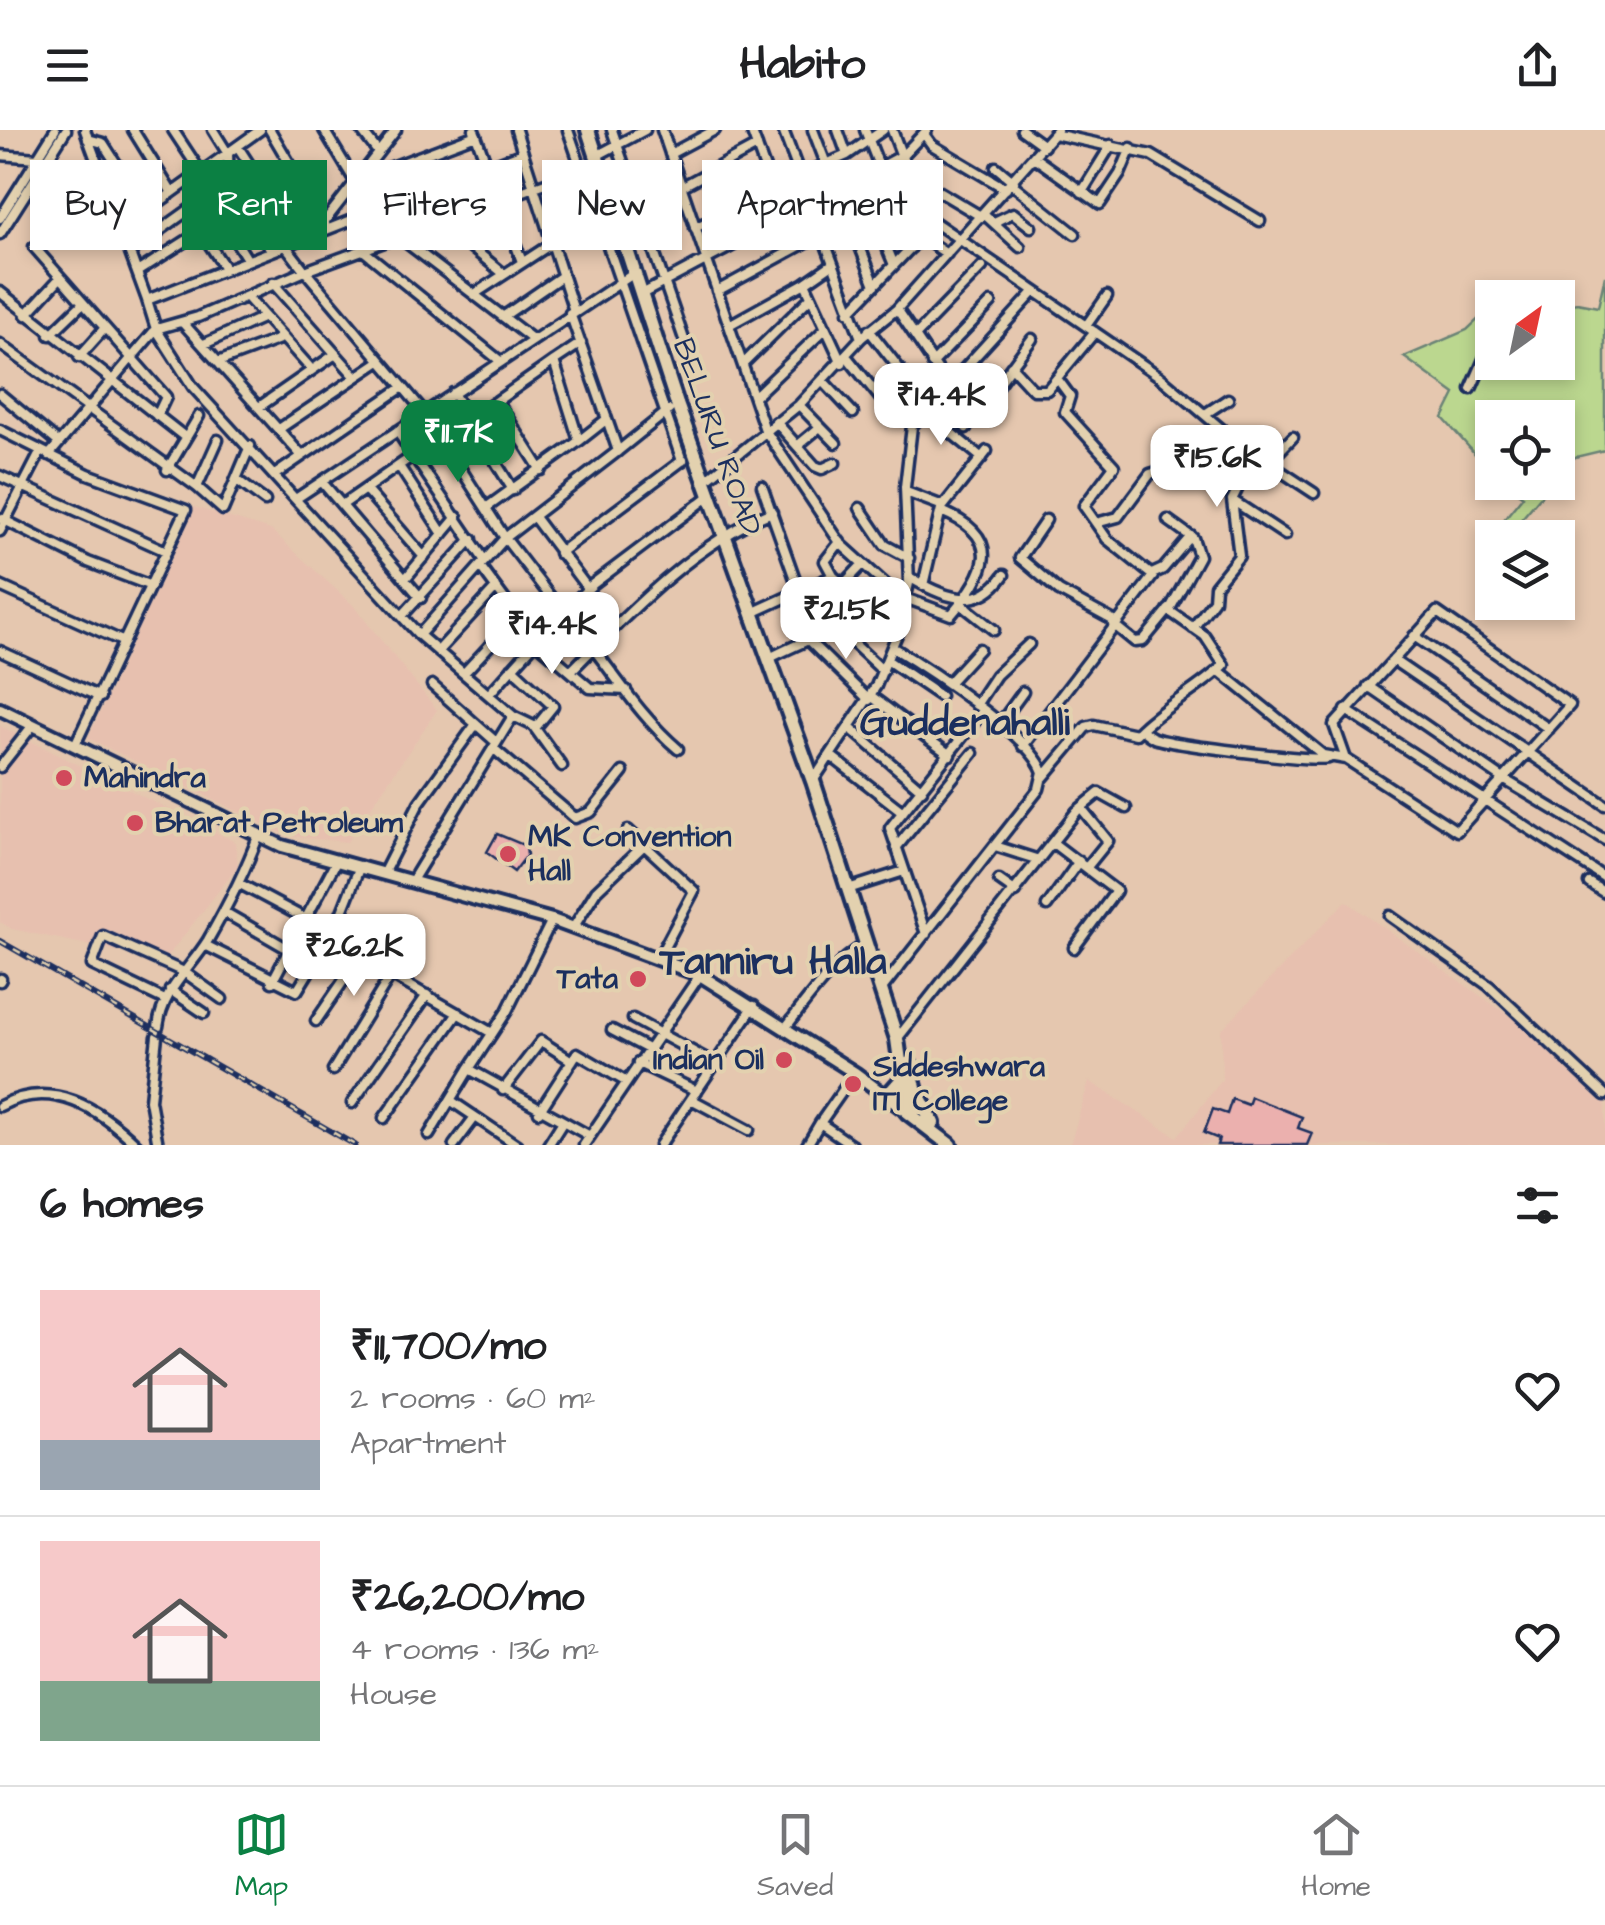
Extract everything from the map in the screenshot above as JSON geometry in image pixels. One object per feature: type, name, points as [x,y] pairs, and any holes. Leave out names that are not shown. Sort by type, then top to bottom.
[{"type":"highway","name":"BELURU ROAD","points":[[588,130],[599,159],[627,278],[640,296],[671,408],[712,494],[915,1088],[904,1107]]},
{"type":"highway","name":"BELURU ROAD","points":[[898,1041],[904,1107]]},
{"type":"highway","points":[[915,1088],[933,1123]]},
{"type":"highway","points":[[904,1107],[961,1145]]},
{"type":"highway","points":[[904,1107],[950,1145]]},
{"type":"street","points":[[0,234],[2,221],[55,130]]},
{"type":"street","points":[[2,221],[66,130]]},
{"type":"street","points":[[133,130],[172,193]]},
{"type":"street","points":[[174,130],[193,160]]},
{"type":"street","points":[[213,130],[228,160]]},
{"type":"street","points":[[270,130],[288,160]]},
{"type":"street","points":[[324,130],[347,167]]},
{"type":"street","points":[[362,130],[378,152]]},
{"type":"street","points":[[372,160],[396,130]]},
{"type":"street","points":[[516,130],[542,217]]},
{"type":"street","points":[[568,130],[578,160]]},
{"type":"street","points":[[612,130],[687,348]]},
{"type":"street","points":[[599,159],[645,130]]},
{"type":"street","points":[[662,130],[672,160]]},
{"type":"street","points":[[670,154],[715,130]]},
{"type":"street","points":[[751,130],[762,160]]},
{"type":"street","points":[[782,130],[793,160]]},
{"type":"street","points":[[813,130],[824,160]]},
{"type":"street","points":[[838,130],[846,154]]},
{"type":"street","points":[[865,130],[878,160]]},
{"type":"street","points":[[834,160],[883,130]]},
{"type":"street","points":[[892,130],[904,160]]},
{"type":"street","points":[[1022,130],[1044,146]]},
{"type":"street","points":[[1088,130],[1099,142]]},
{"type":"street","points":[[220,160],[256,131]]},
{"type":"street","points":[[407,160],[475,132],[484,160]]},
{"type":"street","points":[[893,160],[903,156],[926,132],[932,145],[1011,185],[1074,234]]},
{"type":"street","points":[[706,480],[799,405],[860,338],[898,308],[1055,132],[1152,155],[1260,221]]},
{"type":"street","points":[[86,135],[103,143],[114,160]]},
{"type":"street","points":[[86,135],[96,160]]},
{"type":"street","points":[[1082,192],[1111,145]]},
{"type":"street","points":[[682,186],[757,146]]},
{"type":"street","points":[[238,147],[246,160]]},
{"type":"street","points":[[1034,158],[1102,202],[1131,148]]},
{"type":"street","points":[[503,160],[523,153]]},
{"type":"street","points":[[0,155],[37,158]]},
{"type":"street","points":[[996,167],[1011,185]]},
{"type":"street","points":[[522,190],[542,183]]},
{"type":"street","points":[[162,200],[182,187]]},
{"type":"street","points":[[682,190],[765,430],[840,542],[861,566],[904,600],[949,616],[985,564],[982,542],[967,522],[906,492]]},
{"type":"street","points":[[943,193],[994,222],[1020,248]]},
{"type":"street","points":[[327,224],[347,195]]},
{"type":"street","points":[[994,222],[1013,213],[1031,226]]},
{"type":"street","points":[[182,215],[130,252],[156,329],[192,387],[276,474],[419,635],[513,716],[534,727],[562,766]]},
{"type":"street","points":[[695,228],[702,224]]},
{"type":"street","points":[[943,226],[1091,329],[1206,414],[1254,455],[1314,493]]},
{"type":"street","points":[[137,272],[182,244]]},
{"type":"street","points":[[37,250],[168,399],[157,416]]},
{"type":"street","points":[[213,250],[225,268]]},
{"type":"street","points":[[242,250],[247,258]]},
{"type":"street","points":[[147,300],[271,250]]},
{"type":"street","points":[[289,250],[426,413],[505,538],[563,613],[595,646],[646,721],[678,749]]},
{"type":"street","points":[[417,250],[532,338]]},
{"type":"street","points":[[475,250],[504,274]]},
{"type":"street","points":[[518,250],[522,262]]},
{"type":"street","points":[[476,292],[542,250]]},
{"type":"street","points":[[553,250],[618,451]]},
{"type":"street","points":[[615,250],[671,408],[682,460]]},
{"type":"street","points":[[640,296],[726,250]]},
{"type":"street","points":[[717,290],[791,250]]},
{"type":"street","points":[[826,250],[860,338]]},
{"type":"street","points":[[861,250],[875,285]]},
{"type":"street","points":[[888,250],[894,265]]},
{"type":"street","points":[[850,312],[909,250]]},
{"type":"street","points":[[941,250],[947,254]]},
{"type":"street","points":[[0,531],[2,519],[45,453],[60,443],[156,329],[183,323],[273,283],[364,251],[499,360]]},
{"type":"street","points":[[729,324],[831,266]]},
{"type":"street","points":[[914,336],[982,267]]},
{"type":"street","points":[[504,316],[562,276]]},
{"type":"street","points":[[26,315],[60,278]]},
{"type":"street","points":[[297,498],[627,278]]},
{"type":"street","points":[[273,283],[354,376]]},
{"type":"street","points":[[805,283],[844,360],[881,399]]},
{"type":"street","points":[[813,782],[869,698],[898,632],[909,576],[908,438],[924,410],[950,388],[1034,292]]},
{"type":"street","points":[[1,294],[50,336],[186,438]]},
{"type":"street","points":[[1011,366],[1034,390],[1047,390],[1058,381],[1091,329],[1106,296]]},
{"type":"street","points":[[247,297],[312,370]]},
{"type":"street","points":[[744,363],[811,297]]},
{"type":"street","points":[[50,336],[83,303]]},
{"type":"street","points":[[932,364],[990,303]]},
{"type":"street","points":[[898,308],[950,388]]},
{"type":"street","points":[[204,344],[264,317]]},
{"type":"street","points":[[183,323],[302,456]]},
{"type":"street","points":[[79,357],[105,328]]},
{"type":"street","points":[[754,398],[825,329]]},
{"type":"street","points":[[869,330],[909,381]]},
{"type":"street","points":[[218,362],[282,338]]},
{"type":"street","points":[[966,428],[1032,339]]},
{"type":"street","points":[[469,419],[581,343]]},
{"type":"street","points":[[1,346],[224,510],[250,446]]},
{"type":"street","points":[[259,407],[334,355]]},
{"type":"street","points":[[554,361],[579,440]]},
{"type":"street","points":[[279,429],[380,362]]},
{"type":"street","points":[[1471,390],[1475,380]]},
{"type":"street","points":[[1058,381],[1070,396],[1065,412],[1114,464],[1083,504],[1106,539],[1152,574]]},
{"type":"street","points":[[823,382],[853,413]]},
{"type":"street","points":[[276,474],[403,388]]},
{"type":"street","points":[[453,393],[513,490]]},
{"type":"street","points":[[0,394],[60,443]]},
{"type":"street","points":[[1206,414],[1228,399]]},
{"type":"street","points":[[497,401],[541,470]]},
{"type":"street","points":[[799,405],[836,444]]},
{"type":"street","points":[[419,635],[505,538],[671,408]]},
{"type":"street","points":[[923,585],[942,508],[984,454],[924,410]]},
{"type":"street","points":[[167,470],[199,416]]},
{"type":"street","points":[[486,508],[607,419]]},
{"type":"street","points":[[776,422],[819,468],[835,463]]},
{"type":"street","points":[[797,446],[820,427]]},
{"type":"street","points":[[0,430],[45,453],[186,510]]},
{"type":"street","points":[[397,430],[472,539],[496,588],[536,642],[590,688],[626,690]]},
{"type":"street","points":[[1267,464],[1293,437]]},
{"type":"street","points":[[74,745],[100,697],[218,440]]},
{"type":"street","points":[[559,553],[695,452]]},
{"type":"street","points":[[342,505],[414,455]]},
{"type":"street","points":[[1193,628],[1214,600],[1215,586],[1239,556],[1232,500],[1254,455]]},
{"type":"street","points":[[1096,523],[1118,517],[1150,474],[1187,463]]},
{"type":"street","points":[[399,466],[443,534]]},
{"type":"street","points":[[0,476],[166,551]]},
{"type":"street","points":[[238,480],[265,502]]},
{"type":"street","points":[[322,482],[421,598]]},
{"type":"street","points":[[762,486],[800,592]]},
{"type":"street","points":[[365,489],[424,557]]},
{"type":"street","points":[[489,694],[588,589],[712,494]]},
{"type":"street","points":[[1232,500],[1285,535]]},
{"type":"street","points":[[860,508],[885,545],[908,558]]},
{"type":"street","points":[[572,670],[725,534],[772,512]]},
{"type":"street","points":[[405,579],[457,517]]},
{"type":"street","points":[[534,517],[588,589]]},
{"type":"street","points":[[2,519],[151,586]]},
{"type":"street","points":[[1046,520],[1020,558],[1059,590],[1140,643],[1168,610],[1199,556],[1191,536],[1168,520]]},
{"type":"street","points":[[1023,746],[1152,574],[1164,569],[1191,536]]},
{"type":"street","points":[[402,616],[472,539]]},
{"type":"street","points":[[840,542],[825,561],[833,576],[898,632]]},
{"type":"street","points":[[842,585],[861,566]]},
{"type":"street","points":[[962,602],[993,589],[1004,575]]},
{"type":"street","points":[[752,613],[833,576]]},
{"type":"street","points":[[909,576],[962,602],[994,630]]},
{"type":"street","points":[[0,586],[124,642]]},
{"type":"street","points":[[438,651],[496,588]]},
{"type":"street","points":[[768,659],[865,607]]},
{"type":"street","points":[[881,990],[995,846],[1042,778],[1086,727],[1094,725],[1131,736],[1224,664],[1222,656],[1193,628],[1168,610]]},
{"type":"street","points":[[1140,729],[1155,739],[1216,749],[1273,752],[1321,762],[1329,758],[1346,759],[1456,831],[1486,802],[1570,703],[1439,612],[1433,614],[1334,724],[1346,759]]},
{"type":"street","points":[[464,673],[518,616]]},
{"type":"street","points":[[835,626],[883,670]]},
{"type":"street","points":[[1414,636],[1549,729]]},
{"type":"street","points":[[806,638],[869,698],[950,754]]},
{"type":"street","points":[[926,934],[890,828],[950,754],[996,676],[1028,644]]},
{"type":"street","points":[[892,647],[980,708],[1041,765],[1042,778]]},
{"type":"street","points":[[948,683],[980,649]]},
{"type":"street","points":[[0,650],[100,697]]},
{"type":"street","points":[[887,660],[940,696]]},
{"type":"street","points":[[1393,660],[1605,805]]},
{"type":"street","points":[[512,668],[553,706],[534,727]]},
{"type":"street","points":[[1218,670],[1329,758]]},
{"type":"street","points":[[432,685],[575,818],[591,812],[623,772]]},
{"type":"street","points":[[1368,686],[1505,780],[1605,840]]},
{"type":"street","points":[[999,725],[1023,692]]},
{"type":"street","points":[[0,709],[259,834],[552,920],[700,975],[754,1006],[904,1107]]},
{"type":"street","points":[[1346,710],[1605,878]]},
{"type":"street","points":[[413,880],[513,716]]},
{"type":"street","points":[[384,872],[420,803],[476,724]]},
{"type":"street","points":[[0,768],[33,725]]},
{"type":"street","points":[[850,728],[922,790]]},
{"type":"street","points":[[896,848],[973,753]]},
{"type":"street","points":[[831,756],[904,812]]},
{"type":"street","points":[[898,1041],[1082,809],[1097,794],[1126,808]]},
{"type":"street","points":[[1047,906],[1108,841],[1082,809]]},
{"type":"street","points":[[628,830],[642,848],[694,891],[658,960]]},
{"type":"street","points":[[158,1145],[150,1100],[165,1000],[240,884],[259,834]]},
{"type":"street","points":[[1053,842],[1116,891],[1074,948]]},
{"type":"street","points":[[995,846],[1039,860]]},
{"type":"street","points":[[572,928],[596,891],[642,848]]},
{"type":"street","points":[[272,982],[337,860]]},
{"type":"street","points":[[204,945],[272,982],[298,991],[331,934],[360,866]]},
{"type":"street","points":[[848,889],[904,871]]},
{"type":"street","points":[[999,880],[1016,892]]},
{"type":"street","points":[[1590,883],[1605,893]]},
{"type":"street","points":[[240,884],[306,919],[492,1033]]},
{"type":"street","points":[[224,912],[290,950]]},
{"type":"street","points":[[1390,916],[1489,986],[1605,1095]]},
{"type":"street","points":[[429,1135],[453,1102],[552,920]]},
{"type":"street","points":[[165,1000],[92,965],[104,936],[184,972],[222,999]]},
{"type":"street","points":[[786,1028],[823,980],[866,944]]},
{"type":"street","points":[[316,1020],[361,955]]},
{"type":"street","points":[[334,1070],[392,974]]},
{"type":"street","points":[[469,1069],[562,1123],[587,1142],[700,975]]},
{"type":"street","points":[[170,990],[204,1014]]},
{"type":"street","points":[[352,1103],[427,995]]},
{"type":"street","points":[[660,1145],[754,1006]]},
{"type":"street","points":[[384,1118],[458,1013]]},
{"type":"street","points":[[633,1019],[661,1030],[716,1064]]},
{"type":"street","points":[[612,1030],[648,1048]]},
{"type":"street","points":[[503,1090],[541,1041],[572,1061]]},
{"type":"street","points":[[540,1112],[577,1053],[625,1082]]},
{"type":"street","points":[[638,1062],[749,1130]]},
{"type":"street","points":[[807,1145],[855,1073]]},
{"type":"street","points":[[0,1106],[55,1093],[104,1118],[137,1145]]},
{"type":"street","points":[[453,1102],[518,1145]]},
{"type":"street","points":[[454,1145],[475,1117]]},
{"type":"street","points":[[548,1145],[562,1123]]},
{"type":"street","points":[[820,1123],[852,1145]]},
{"type":"shaded area","points":[[194,507],[271,530],[353,605],[437,710],[347,842],[288,836],[88,738]]},
{"type":"shaded area","points":[[0,726],[235,842],[238,866],[164,961],[12,929],[0,922]]},
{"type":"shaded area","points":[[1346,901],[1536,1035],[1605,1102],[1605,1145],[1070,1145],[1089,1081],[1177,1137],[1222,1080],[1221,1030]]},
{"type":"green space","points":[[1605,276],[1605,450],[1575,457],[1575,400],[1475,400],[1475,454],[1443,418],[1455,394],[1404,357],[1467,330],[1475,322],[1475,380],[1575,380],[1575,303],[1598,307]]},
{"type":"green space","points":[[1520,500],[1538,500],[1521,520],[1504,520]]},
{"type":"building","name":"MK Convention Hall","points":[[497,834],[526,846],[527,855],[514,872],[487,852]]},
{"type":"building","points":[[1251,1097],[1302,1117],[1298,1128],[1312,1133],[1307,1145],[1217,1145],[1219,1139],[1204,1133],[1213,1109],[1227,1114],[1232,1099],[1248,1105]]},
{"type":"railway","points":[[0,941],[355,1145]]},
{"type":"place","name":"Mahindra","points":[[64,778]]},
{"type":"place","name":"Bharat Petroleum","points":[[135,823]]},
{"type":"place","name":"MK Convention Hall","points":[[508,854]]},
{"type":"place","name":"Tata","points":[[638,979]]},
{"type":"place","name":"Indian Oil","points":[[784,1060]]},
{"type":"place","name":"Siddeshwara ITI College","points":[[853,1084]]},
{"type":"district","name":"Guddenahalli","points":[[965,723]]},
{"type":"district","name":"Tanniru Halla","points":[[773,962]]}]
